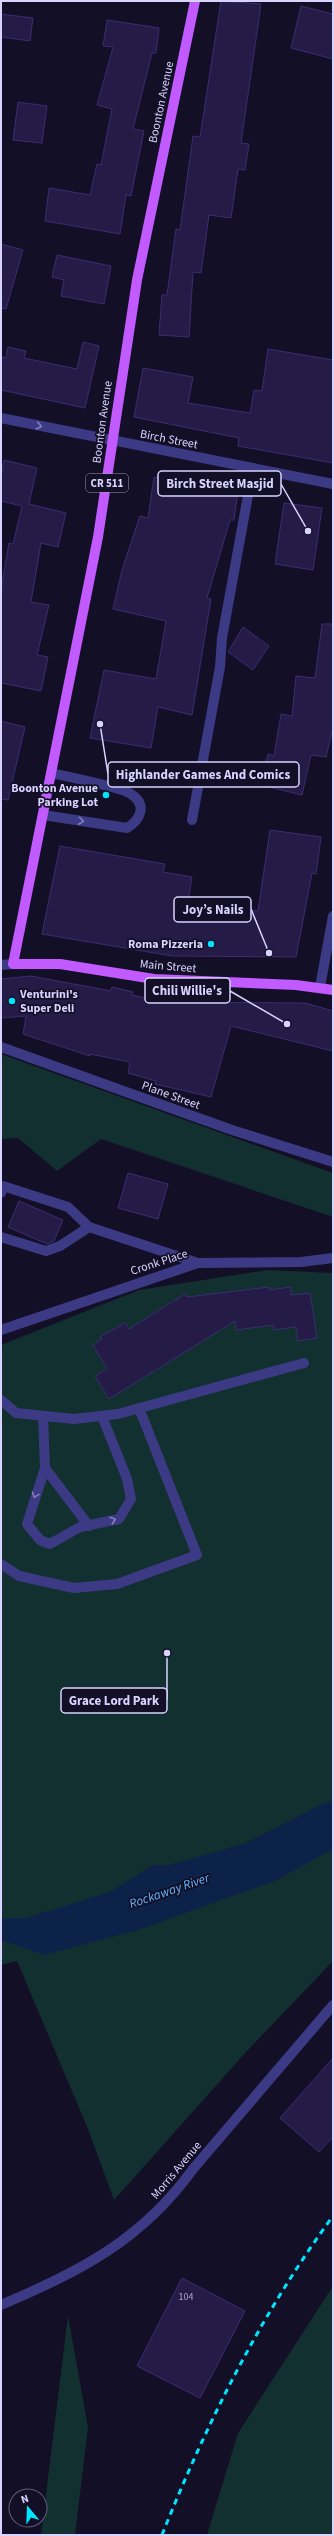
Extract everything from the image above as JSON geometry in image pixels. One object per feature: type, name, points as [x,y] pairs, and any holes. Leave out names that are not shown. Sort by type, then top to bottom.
[{"type":"main road","name":"Boonton Avenue","points":[[13,964],[98,537],[137,280],[195,1]]},
{"type":"main road","name":"Main Street","points":[[13,964],[60,964],[160,980],[320,987],[333,990]]},
{"type":"street","name":"Birch Street","points":[[1,418],[333,484]]},
{"type":"street","points":[[192,820],[220,667],[222,638],[253,468]]},
{"type":"street","points":[[43,815],[127,828],[137,822],[141,815],[140,807],[130,793],[51,773]]},
{"type":"street","points":[[320,987],[333,916]]},
{"type":"street","name":"Main Street","points":[[1,965],[13,964]]},
{"type":"street","name":"Plane Street","points":[[1,1047],[232,1130],[333,1162]]},
{"type":"street","points":[[1,1193],[3,1186],[68,1207],[89,1227],[198,1263]]},
{"type":"street","points":[[1,1237],[46,1251],[60,1246],[89,1227]]},
{"type":"street","name":"Cronk Place","points":[[1,1330],[198,1263],[301,1262],[333,1258]]},
{"type":"street","points":[[1,1400],[16,1413],[74,1419],[102,1416],[139,1408],[304,1363]]},
{"type":"street","points":[[1,1564],[19,1576],[74,1588],[117,1584],[197,1555],[139,1408]]},
{"type":"street","points":[[43,1416],[45,1468],[27,1524],[40,1540],[50,1544],[80,1527],[119,1519],[131,1499],[127,1479],[102,1416]]},
{"type":"street","points":[[45,1468],[89,1526]]},
{"type":"street","name":"Morris Avenue","points":[[1,2305],[76,2272],[114,2248],[148,2221],[178,2189],[333,2005]]},
{"type":"green space","points":[[1,1054],[333,1173],[333,1217],[101,1139],[57,1171],[18,1138],[1,1139]]},
{"type":"green space","points":[[268,1270],[333,1273],[333,1961],[247,2051],[114,2200],[88,2129],[17,1961],[1,1965],[1,1345],[139,1290]]},
{"type":"green space","points":[[333,2286],[333,2535],[207,2535],[238,2433]]},
{"type":"green space","points":[[68,2316],[88,2427],[75,2535],[41,2535],[42,2528],[48,2528],[48,2488],[47,2488]]},
{"type":"water","name":"Rockaway River","points":[[333,1801],[333,1849],[277,1880],[138,1930],[44,1955],[1,1940],[1,1918],[26,1918],[110,1892],[153,1865],[169,1865],[246,1843],[320,1805]]},
{"type":"building","points":[[221,1],[261,4],[241,143],[249,144],[245,170],[238,169],[231,218],[209,215],[201,273],[193,272],[189,337],[159,335],[162,295],[167,295],[176,229],[180,230],[193,136],[200,137]]},
{"type":"building","points":[[301,6],[333,14],[333,59],[291,48]]},
{"type":"building","points":[[1,14],[33,18],[30,41],[1,37]]},
{"type":"building","points":[[107,20],[159,28],[156,53],[152,53],[133,129],[144,131],[131,196],[126,195],[120,234],[45,221],[49,188],[90,195],[97,164],[101,165],[112,109],[97,105],[113,47],[103,46]]},
{"type":"building","points":[[18,102],[47,106],[42,143],[13,140]]},
{"type":"building","points":[[1,244],[23,250],[6,309],[1,308]]},
{"type":"building","points":[[57,255],[111,266],[104,304],[61,296],[64,280],[52,277]]},
{"type":"building","points":[[83,342],[99,346],[85,408],[1,390],[1,357],[6,358],[8,347],[26,351],[24,358],[77,369]]},
{"type":"building","points":[[268,349],[333,360],[333,463],[238,446],[239,438],[134,417],[143,368],[193,377],[188,403],[250,413],[254,390],[262,391]]},
{"type":"building","points":[[4,460],[37,468],[29,504],[66,513],[58,547],[41,543],[31,602],[49,605],[37,655],[48,657],[41,691],[1,683],[1,590],[9,543],[13,544],[22,506],[1,501],[1,475]]},
{"type":"building","points":[[154,477],[238,490],[234,520],[230,520],[207,598],[211,599],[192,715],[158,707],[151,748],[90,738],[104,670],[156,679],[166,621],[113,609],[122,570],[140,516],[148,518]]},
{"type":"building","points":[[284,503],[322,508],[313,570],[275,564]]},
{"type":"building","points":[[322,624],[333,624],[333,727],[326,757],[311,755],[302,795],[261,785],[268,754],[274,756],[281,714],[292,716],[296,676],[315,678]]},
{"type":"building","points":[[243,627],[269,646],[253,670],[228,652]]},
{"type":"building","points":[[1,721],[25,727],[8,800],[1,799]]},
{"type":"building","points":[[270,830],[321,837],[316,874],[312,873],[296,957],[172,956],[42,934],[60,846],[165,864],[163,872],[192,877],[188,901],[258,911]]},
{"type":"building","points":[[31,976],[111,991],[112,987],[133,992],[132,995],[166,1002],[305,1003],[333,1011],[333,1051],[231,1026],[211,1097],[155,1084],[156,1081],[128,1073],[130,1062],[90,1054],[90,1056],[23,1034],[26,1016],[1,1018],[1,979]]},
{"type":"building","points":[[128,1173],[168,1184],[158,1219],[118,1208]]},
{"type":"building","points":[[19,1201],[63,1220],[54,1241],[47,1244],[8,1227]]},
{"type":"building","points":[[269,1287],[269,1290],[291,1287],[291,1295],[310,1293],[317,1338],[298,1341],[296,1327],[274,1330],[274,1325],[236,1330],[235,1321],[109,1399],[95,1376],[107,1369],[93,1345],[102,1339],[100,1337],[125,1323],[129,1329],[185,1294],[187,1297]]},
{"type":"building","points":[[333,2058],[333,2137],[319,2152],[280,2118]]},
{"type":"building","points":[[182,2278],[245,2311],[200,2398],[137,2366]]},
{"type":"railway","points":[[162,2535],[198,2451],[237,2370],[282,2291],[333,2216]]},
{"type":"place","name":"Birch Street Masjid","points":[[308,531]]},
{"type":"place","name":"Highlander Games And Comics","points":[[100,724]]},
{"type":"place","name":"Boonton Avenue Parking Lot","points":[[106,795]]},
{"type":"place","name":"Roma Pizzeria","points":[[211,944]]},
{"type":"place","name":"Joy’s Nails","points":[[269,953]]},
{"type":"place","name":"Venturini's Super Deli","points":[[12,1001]]},
{"type":"place","name":"Chili Willie's","points":[[287,1024]]},
{"type":"place","name":"Grace Lord Park","points":[[167,1653]]}]
